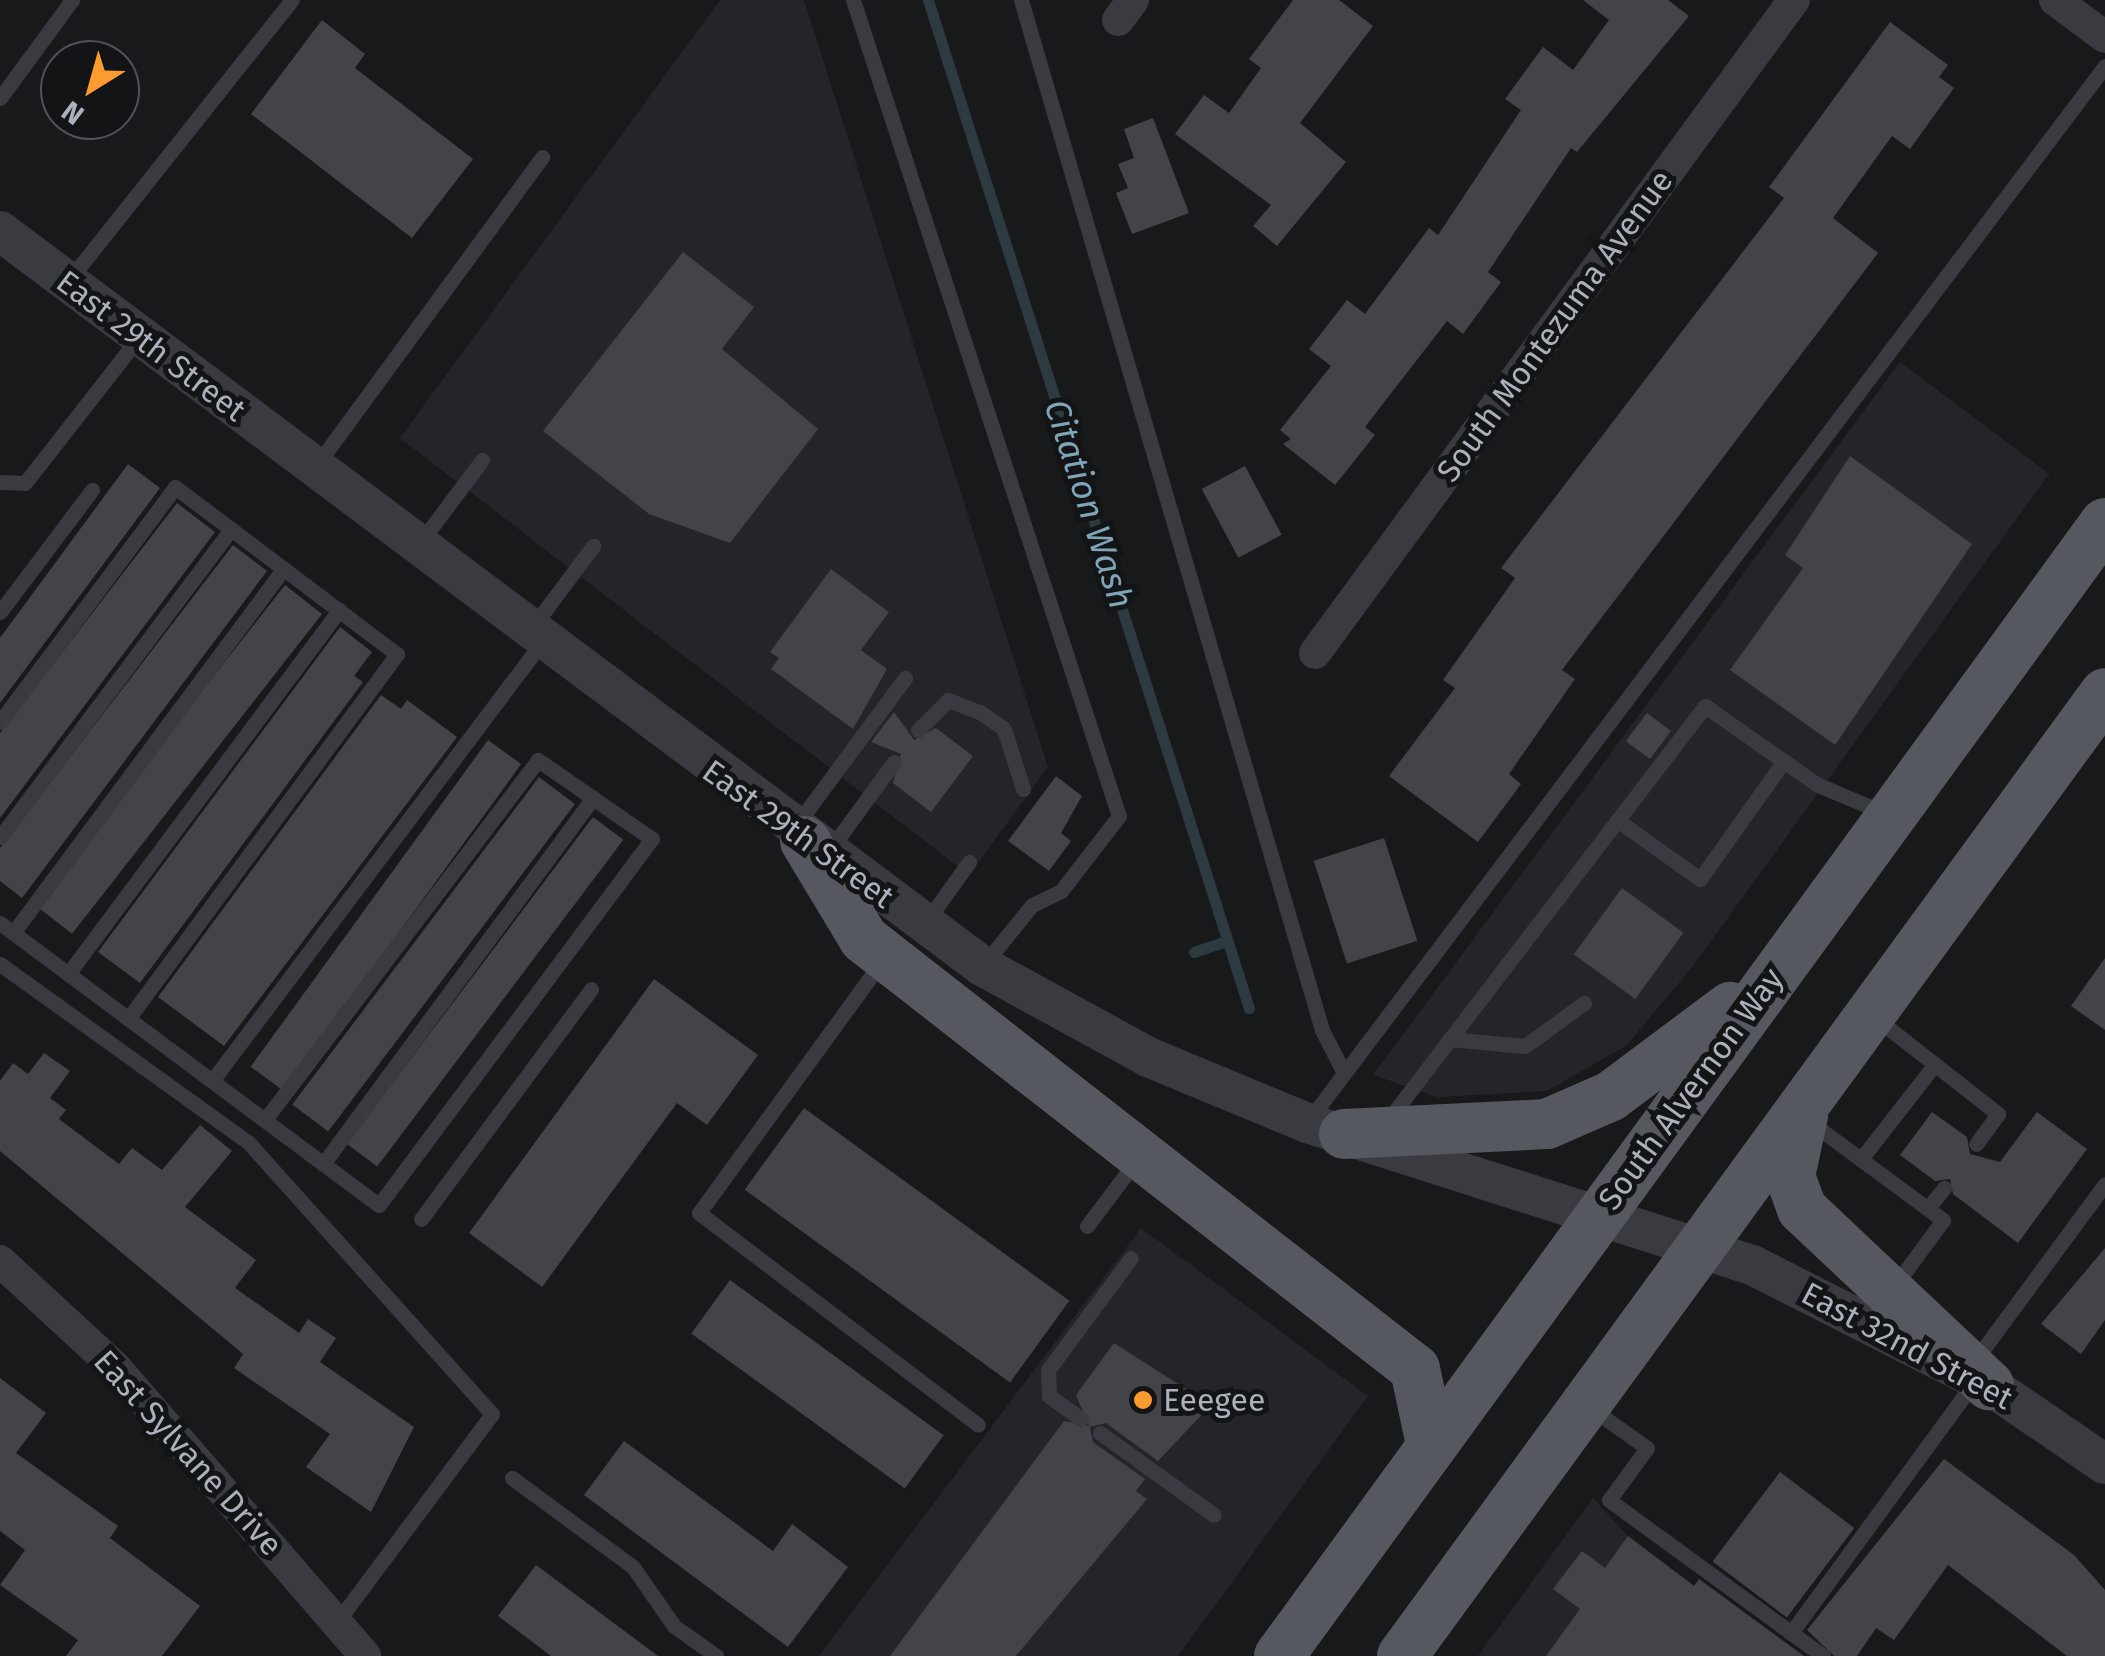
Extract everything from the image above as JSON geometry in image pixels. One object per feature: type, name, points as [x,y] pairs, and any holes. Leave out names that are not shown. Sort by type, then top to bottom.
[{"type":"main road","name":"South Alvernon Way","points":[[1279,1656],[2105,523]]},
{"type":"main road","points":[[1411,1653],[1701,1243],[1807,1105],[2105,693]]},
{"type":"main road","points":[[807,843],[864,939],[905,940],[1142,1152],[1415,1369],[1431,1444]]},
{"type":"main road","points":[[1342,1131],[1547,1124],[1610,1096],[1774,973]]},
{"type":"main road","points":[[1807,1105],[1790,1176],[1802,1209],[1894,1288],[1979,1377]]},
{"type":"street","name":"South Montezuma Avenue","points":[[1315,653],[1794,0]]},
{"type":"street","points":[[2054,0],[2105,37]]},
{"type":"street","name":"East 29th Street","points":[[9,244],[139,337],[807,843]]},
{"type":"street","name":"East 29th Street","points":[[905,940],[982,966],[1148,1057],[1342,1131],[1601,1215],[1701,1243]]},
{"type":"street","name":"East 32nd Street","points":[[1701,1243],[1979,1377],[2105,1464]]},
{"type":"street","name":"East Sylvane Drive","points":[[0,1261],[115,1366],[339,1619],[365,1656]]},
{"type":"lane","points":[[0,98],[72,0]]},
{"type":"lane","points":[[67,283],[292,0]]},
{"type":"lane","points":[[853,0],[1119,816],[1061,892],[1032,905],[982,966]]},
{"type":"lane","points":[[1021,0],[1322,1030],[1344,1073],[1342,1131]]},
{"type":"lane","points":[[1344,1073],[2105,66]]},
{"type":"lane","points":[[314,469],[542,158]]},
{"type":"lane","points":[[0,482],[25,483],[139,337]]},
{"type":"lane","points":[[416,547],[482,460]]},
{"type":"lane","points":[[0,722],[174,487],[397,654],[128,1019]]},
{"type":"lane","points":[[0,612],[92,490]]},
{"type":"lane","points":[[0,837],[231,529]]},
{"type":"lane","points":[[212,1081],[535,637],[593,546]]},
{"type":"lane","points":[[265,1120],[538,760],[652,839],[378,1205],[6,928],[284,568]]},
{"type":"lane","points":[[68,974],[339,610]]},
{"type":"lane","points":[[807,843],[905,678]]},
{"type":"lane","points":[[918,730],[948,700],[980,712],[1004,729],[1023,789]]},
{"type":"lane","points":[[1342,1131],[1449,1040],[1705,706],[1818,786],[1890,815]]},
{"type":"lane","points":[[807,843],[894,762]]},
{"type":"lane","points":[[1618,820],[1700,878],[1784,762]]},
{"type":"lane","points":[[323,1164],[593,798]]},
{"type":"lane","points":[[969,862],[905,940],[700,1213],[978,1425]]},
{"type":"lane","points":[[0,964],[248,1142],[492,1414],[339,1619]]},
{"type":"lane","points":[[421,1219],[591,989]]},
{"type":"lane","points":[[1449,1040],[1525,1046],[1584,1003]]},
{"type":"lane","points":[[1870,1013],[1998,1114],[1976,1144]]},
{"type":"lane","points":[[1861,1159],[1935,1064]]},
{"type":"lane","points":[[1807,1105],[1861,1159],[1944,1220],[1894,1288]]},
{"type":"lane","points":[[1087,1226],[1142,1152]]},
{"type":"lane","points":[[1790,1632],[1979,1377],[2105,1184]]},
{"type":"lane","points":[[1928,1208],[1944,1188]]},
{"type":"lane","points":[[1081,1419],[1050,1396],[1048,1370],[1131,1258]]},
{"type":"lane","points":[[1585,1404],[1647,1448],[1609,1500],[1823,1656]]},
{"type":"lane","points":[[1100,1433],[1214,1515]]},
{"type":"lane","points":[[512,1478],[633,1567],[674,1626],[716,1656]]},
{"type":"shaded area","points":[[720,0],[804,0],[1048,767],[969,875],[400,438]]},
{"type":"shaded area","points":[[1900,362],[2049,474],[1693,966],[1627,1045],[1547,1091],[1438,1097],[1373,1075]]},
{"type":"shaded area","points":[[1141,1228],[1368,1396],[1178,1656],[819,1656]]},
{"type":"shaded area","points":[[1593,1498],[1628,1536],[1788,1656],[1478,1656]]},
{"type":"building","points":[[1293,0],[1339,0],[1373,26],[1300,123],[1346,162],[1277,246],[1253,226],[1271,205],[1175,134],[1204,95],[1229,113],[1261,68],[1249,59]]},
{"type":"building","points":[[1583,0],[1668,0],[1689,16],[1577,152],[1571,148],[1488,272],[1501,282],[1463,334],[1447,321],[1365,427],[1375,435],[1335,485],[1283,444],[1291,439],[1280,430],[1331,366],[1309,349],[1347,300],[1365,314],[1429,228],[1438,235],[1521,110],[1505,99],[1543,47],[1573,70],[1609,20]]},
{"type":"building","points":[[322,20],[365,54],[355,68],[473,159],[412,238],[251,114]]},
{"type":"building","points":[[1890,22],[1948,65],[1939,77],[1954,88],[1910,149],[1892,136],[1833,218],[1878,253],[1562,670],[1575,679],[1509,774],[1521,784],[1478,842],[1389,776],[1455,688],[1443,680],[1515,578],[1501,568],[1784,198],[1769,187]]},
{"type":"building","points":[[1153,118],[1189,213],[1132,234],[1116,193],[1128,188],[1118,164],[1134,158],[1124,129]]},
{"type":"building","points":[[683,252],[754,307],[722,349],[818,429],[730,543],[649,514],[543,431]]},
{"type":"building","points":[[1850,456],[1972,544],[1835,745],[1730,670],[1803,568],[1785,555]]},
{"type":"building","points":[[128,464],[160,488],[0,703],[0,638]]},
{"type":"building","points":[[1245,466],[1282,535],[1238,558],[1202,489]]},
{"type":"building","points":[[177,503],[215,532],[0,818],[0,733]]},
{"type":"building","points":[[233,545],[267,571],[22,898],[0,881],[0,848]]},
{"type":"building","points":[[831,569],[889,612],[861,650],[887,669],[853,729],[771,669],[779,658],[770,652]]},
{"type":"building","points":[[285,585],[322,614],[72,934],[35,905]]},
{"type":"building","points":[[340,627],[372,652],[354,676],[363,682],[140,983],[98,952]]},
{"type":"building","points":[[381,695],[401,709],[407,700],[457,737],[224,1046],[158,997]]},
{"type":"building","points":[[894,712],[914,740],[936,728],[973,756],[931,812],[893,783],[901,754],[871,742]]},
{"type":"building","points":[[1647,713],[1671,731],[1650,759],[1626,741]]},
{"type":"building","points":[[488,740],[521,764],[284,1091],[251,1067]]},
{"type":"building","points":[[1056,776],[1082,796],[1061,833],[1071,841],[1049,871],[1008,841]]},
{"type":"building","points":[[539,777],[575,804],[328,1132],[292,1104]]},
{"type":"building","points":[[593,817],[623,840],[377,1167],[347,1144]]},
{"type":"building","points":[[1384,838],[1417,941],[1347,964],[1314,861]]},
{"type":"building","points":[[1622,888],[1683,933],[1635,999],[1574,954]]},
{"type":"building","points":[[2105,958],[2105,1030],[2071,1006]]},
{"type":"building","points":[[654,979],[758,1055],[707,1125],[677,1103],[542,1287],[469,1233]]},
{"type":"building","points":[[44,1053],[70,1071],[50,1098],[66,1110],[59,1119],[119,1164],[132,1148],[162,1170],[200,1125],[232,1151],[185,1207],[256,1260],[235,1288],[299,1333],[308,1319],[336,1338],[320,1362],[414,1427],[371,1512],[306,1467],[330,1434],[234,1368],[243,1354],[0,1151],[0,1081],[13,1063],[28,1074]]},
{"type":"building","points":[[804,1108],[1069,1301],[1010,1383],[745,1190]]},
{"type":"building","points":[[1932,1112],[1967,1137],[1970,1154],[2000,1162],[2037,1112],[2087,1149],[2018,1243],[1953,1194],[1950,1179],[1935,1181],[1900,1155]]},
{"type":"building","points":[[2105,1248],[2105,1320],[2081,1354],[2041,1324]]},
{"type":"building","points":[[730,1280],[944,1435],[905,1489],[691,1333]]},
{"type":"building","points":[[1114,1343],[1211,1405],[1158,1461],[1106,1423],[1090,1427],[1093,1442],[1145,1479],[1136,1491],[1147,1499],[1016,1656],[890,1656],[1064,1421],[1089,1426],[1076,1395]]},
{"type":"building","points":[[0,1378],[46,1413],[16,1453],[118,1526],[110,1538],[200,1606],[162,1656],[66,1656],[78,1640],[0,1585],[25,1550],[0,1531]]},
{"type":"building","points":[[624,1441],[773,1551],[792,1524],[848,1567],[788,1647],[584,1495]]},
{"type":"building","points":[[1944,1459],[2074,1555],[2105,1590],[2105,1656],[2067,1656],[1948,1565],[1894,1640],[1876,1628],[1857,1656],[1834,1656],[1807,1630]]},
{"type":"building","points":[[1780,1472],[1854,1528],[1787,1617],[1713,1561]]},
{"type":"building","points":[[1628,1536],[1694,1586],[1699,1579],[1804,1656],[1546,1656],[1580,1609],[1553,1589],[1582,1551],[1605,1568]]},
{"type":"building","points":[[536,1565],[658,1656],[551,1656],[498,1616]]},
{"type":"waterway","name":"Citation Wash","points":[[928,0],[1249,1008]]},
{"type":"waterway","points":[[1194,952],[1226,941]]},
{"type":"place","name":"Eeegee","points":[[1143,1400]]}]
